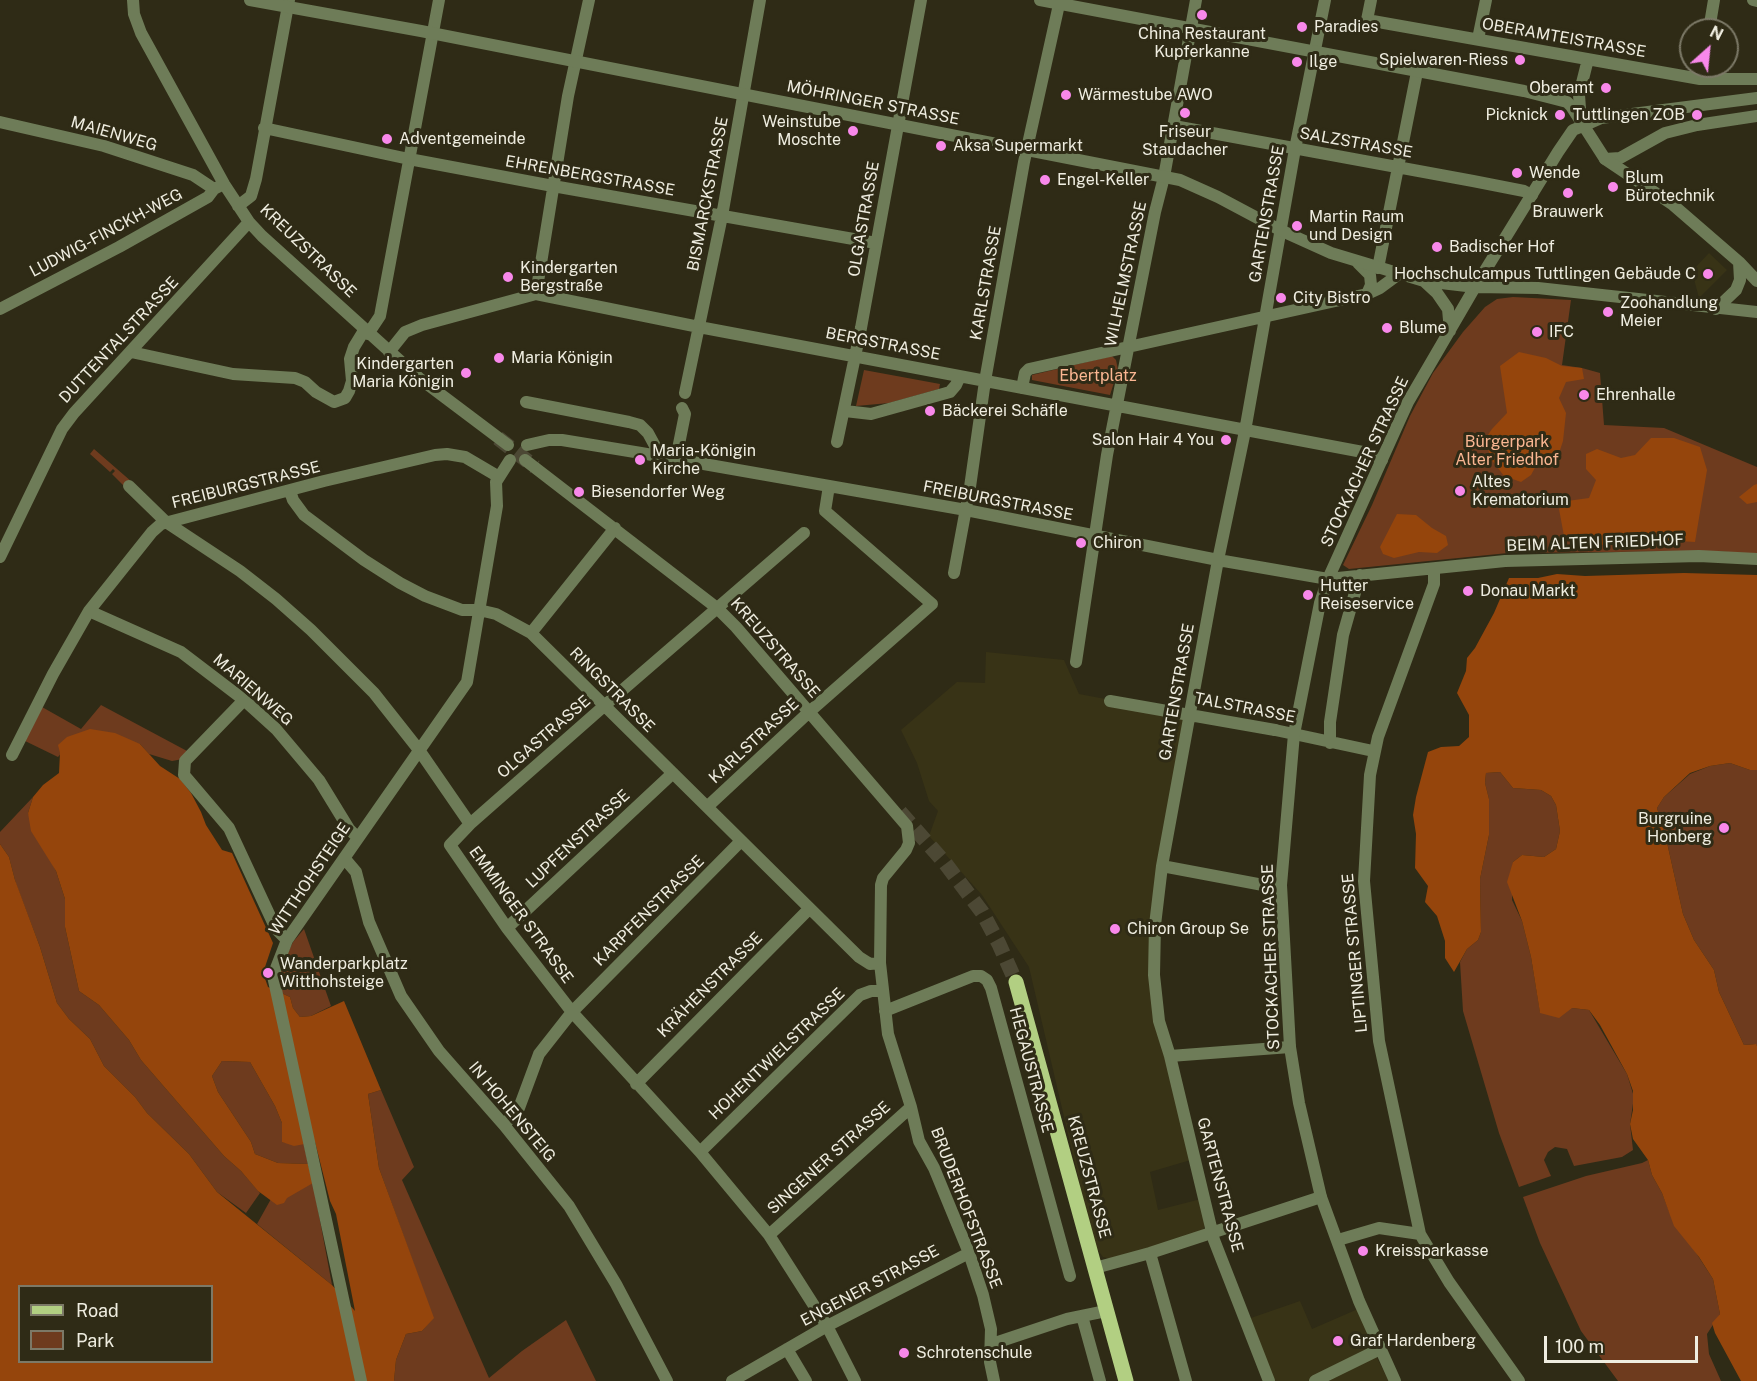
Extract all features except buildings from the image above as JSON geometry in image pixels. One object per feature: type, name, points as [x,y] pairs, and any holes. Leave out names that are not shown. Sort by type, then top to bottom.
[{"type":"main road","name":"KREUZSTRASSE","points":[[1016,982],[1126,1381]]},
{"type":"street","name":"KREUZSTRASSE","points":[[133,0],[134,14],[141,33],[219,186],[249,222],[419,378],[508,445]]},
{"type":"street","name":"MÖHRINGER STRASSE","points":[[250,0],[288,3],[575,62],[1180,180],[1331,253],[1424,281],[1475,287],[1538,288],[1757,312]]},
{"type":"street","points":[[131,352],[233,374],[296,378],[334,402],[345,398],[352,381],[350,359],[354,347],[380,316],[439,0]]},
{"type":"street","points":[[536,294],[575,62],[589,0]]},
{"type":"street","name":"BISMARCKSTRASSE","points":[[685,393],[722,216],[760,0]]},
{"type":"street","name":"OLGASTRASSE","points":[[837,442],[856,356],[921,0]]},
{"type":"street","points":[[1040,0],[1524,91],[1567,102],[1605,159],[1672,204],[1739,262],[1757,281]]},
{"type":"street","name":"WILHELMSTRASSE","points":[[1076,663],[1094,536],[1117,407],[1174,126],[1196,0]]},
{"type":"street","name":"GARTENSTRASSE","points":[[1269,1381],[1212,1232],[1160,1021],[1154,975],[1155,925],[1162,866],[1218,560],[1245,431],[1295,149],[1325,0]]},
{"type":"street","name":"OBERAMTEISTRASSE","points":[[1371,0],[1367,20],[1700,79],[1757,79]]},
{"type":"street","points":[[1478,39],[1486,0]]},
{"type":"street","points":[[1710,18],[1714,0]]},
{"type":"street","name":"KARLSTRASSE","points":[[954,573],[966,510],[985,381],[1027,150],[1060,2]]},
{"type":"street","points":[[238,206],[251,196],[253,190],[288,3]]},
{"type":"street","points":[[1582,124],[1579,95],[1588,59]]},
{"type":"street","points":[[1378,268],[1400,167],[1417,72]]},
{"type":"street","points":[[1582,124],[1601,118],[1757,98]]},
{"type":"street","points":[[1605,159],[1620,158],[1665,133],[1697,125],[1757,116]]},
{"type":"street","name":"MAIENWEG","points":[[0,122],[104,146],[193,175],[219,186]]},
{"type":"street","name":"STOCKACHER STRASSE","points":[[1395,1381],[1359,1301],[1321,1197],[1299,1103],[1290,1047],[1281,885],[1294,734],[1320,603],[1328,579],[1408,402],[1475,287],[1569,135],[1582,124]]},
{"type":"street","name":"SALZSTRASSE","points":[[1174,126],[1400,167],[1524,191],[1532,195]]},
{"type":"street","name":"EHRENBERGSTRASSE","points":[[264,128],[553,186],[876,243]]},
{"type":"street","name":"LUDWIG-FINCKH-WEG","points":[[0,309],[208,197],[219,186]]},
{"type":"street","name":"DUTTENTALSTRASSE","points":[[0,557],[64,426],[74,412],[249,222]]},
{"type":"street","points":[[1358,262],[1370,275],[1371,285],[1367,294]]},
{"type":"street","points":[[1716,309],[1736,290],[1740,280],[1739,262]]},
{"type":"street","points":[[1022,388],[1025,373],[1029,369],[1367,294],[1380,288],[1399,274]]},
{"type":"street","points":[[1424,281],[1437,293],[1448,309],[1450,332]]},
{"type":"street","name":"BERGSTRASSE","points":[[389,352],[405,332],[422,325],[536,294],[1117,407],[1368,453],[1382,460]]},
{"type":"street","points":[[845,411],[871,414],[950,392],[960,376]]},
{"type":"street","points":[[526,402],[640,425],[648,433],[661,457]]},
{"type":"street","points":[[676,459],[685,414],[682,408]]},
{"type":"street","points":[[518,440],[527,446],[528,455],[525,460],[516,462],[510,460],[506,451],[508,445],[518,440]]},
{"type":"street","name":"FREIBURGSTRASSE","points":[[527,446],[549,440],[562,440],[966,510],[1218,560],[1328,579]]},
{"type":"street","name":"FREIBURGSTRASSE","points":[[12,755],[53,674],[89,611],[152,532],[166,522],[447,454],[465,458],[499,477]]},
{"type":"street","name":"WITTHOHSTEIGE","points":[[361,1381],[273,976],[287,940],[467,682],[496,506],[495,490],[499,477],[510,460]]},
{"type":"street","name":"KREUZSTRASSE","points":[[525,460],[717,608],[736,627],[901,819],[909,832],[909,843]]},
{"type":"street","name":"EMMINGER STRASSE","points":[[129,486],[166,522],[240,571],[302,622],[374,693],[419,750],[470,824],[450,845],[507,928],[572,1012],[700,1152],[769,1234],[827,1326],[855,1381]]},
{"type":"street","name":"KARLSTRASSE","points":[[707,807],[808,712],[932,604],[825,511],[830,486]]},
{"type":"street","name":"RINGSTRASSE","points":[[290,491],[293,500],[304,514],[364,560],[425,597],[462,610],[479,610],[496,614],[531,633],[859,957],[870,964],[880,963]]},
{"type":"street","points":[[531,633],[615,528]]},
{"type":"street","name":"OLGASTRASSE","points":[[470,824],[804,533]]},
{"type":"street","name":"BEIM ALTEN FRIEDHOF","points":[[1434,569],[1505,561],[1699,556],[1757,559]]},
{"type":"street","points":[[1328,579],[1434,569]]},
{"type":"street","name":"LIPTINGER STRASSE","points":[[1434,569],[1434,584],[1373,751],[1364,881],[1379,1041],[1420,1234],[1449,1282],[1519,1381]]},
{"type":"street","points":[[1330,743],[1330,722],[1343,635],[1360,575]]},
{"type":"street","name":"MARIENWEG","points":[[89,611],[181,652],[244,700],[276,729],[312,772],[349,829],[358,838]]},
{"type":"street","points":[[244,700],[185,762],[184,775],[229,828],[276,929],[287,940]]},
{"type":"street","name":"TALSTRASSE","points":[[1110,701],[1191,714],[1373,751]]},
{"type":"street","name":"LUPFENSTRASSE","points":[[507,928],[672,773]]},
{"type":"street","name":"KARPFENSTRASSE","points":[[504,1125],[519,1108],[540,1054],[572,1012],[741,841]]},
{"type":"street","name":"BRUDERHOFSTRASSE","points":[[909,843],[883,878],[881,885],[880,963],[888,1034],[919,1141],[934,1168],[969,1253],[989,1318],[992,1344],[990,1362],[994,1381]]},
{"type":"street","name":"IN HOHENSTEIG","points":[[345,859],[356,872],[369,922],[401,996],[439,1051],[504,1125],[569,1206],[616,1284],[667,1381]]},
{"type":"street","points":[[1162,866],[1263,885],[1281,885]]},
{"type":"street","name":"KRÄHENSTRASSE","points":[[636,1084],[809,909]]},
{"type":"street","name":"HEGAUSTRASSE","points":[[885,1011],[973,976],[981,976],[987,980],[1070,1276]]},
{"type":"street","name":"HOHENTWIELSTRASSE","points":[[700,1152],[860,995],[871,991],[883,991]]},
{"type":"street","points":[[1170,1056],[1290,1047]]},
{"type":"street","name":"SINGENER STRASSE","points":[[769,1234],[911,1107]]},
{"type":"street","points":[[1095,1268],[1149,1253],[1321,1197]]},
{"type":"street","points":[[1338,1240],[1378,1228],[1420,1234]]},
{"type":"street","name":"ENGENER STRASSE","points":[[732,1381],[827,1326],[969,1253]]},
{"type":"street","points":[[1149,1253],[1186,1381]]},
{"type":"street","points":[[992,1344],[1067,1319],[1106,1311]]},
{"type":"street","points":[[1082,1316],[1100,1381]]},
{"type":"street","points":[[787,1349],[806,1381]]},
{"type":"street","points":[[1315,1381],[1380,1349]]},
{"type":"shaded area","name":"Hochschulcampus Tuttlingen Gebäude C","points":[[1709,253],[1727,270],[1699,298],[1694,279],[1696,276],[1691,272]]},
{"type":"shaded area","points":[[986,652],[1064,660],[1079,694],[1190,715],[1162,865],[1153,976],[1194,1159],[1150,1172],[1158,1210],[1201,1199],[1205,1223],[1203,1232],[1116,1260],[1103,1257],[1094,1245],[1029,967],[982,895],[929,836],[938,811],[929,801],[917,763],[901,730],[957,682],[985,683]]},
{"type":"shaded area","points":[[1300,1301],[1312,1329],[1358,1309],[1389,1381],[1269,1381],[1248,1319]]},
{"type":"green space","name":"Bürgerpark Alter Friedhof","points":[[1513,297],[1571,300],[1562,365],[1600,373],[1604,425],[1664,428],[1757,467],[1757,554],[1714,551],[1508,553],[1349,569],[1343,565],[1372,505],[1410,416],[1433,373],[1463,332],[1485,307],[1497,299]]},
{"type":"green space","points":[[1519,352],[1546,358],[1562,366],[1582,368],[1584,379],[1566,382],[1559,398],[1566,413],[1560,450],[1538,462],[1531,475],[1521,482],[1504,476],[1491,459],[1485,439],[1507,413],[1500,366]]},
{"type":"green space","name":"Ebertplatz","points":[[1112,356],[1116,360],[1118,370],[1110,395],[1032,380],[1032,375]]},
{"type":"green space","points":[[864,370],[940,384],[939,389],[889,403],[856,406]]},
{"type":"green space","points":[[1651,438],[1674,438],[1700,447],[1707,470],[1695,542],[1649,539],[1635,541],[1616,538],[1600,546],[1564,536],[1559,509],[1567,501],[1589,498],[1596,480],[1586,469],[1586,454],[1597,449],[1621,458],[1635,455]]},
{"type":"green space","points":[[94,449],[132,482],[126,488],[112,474],[115,471],[113,469],[110,472],[90,454]]},
{"type":"green space","points":[[1757,484],[1757,502],[1747,504],[1739,497]]},
{"type":"green space","points":[[1397,514],[1416,515],[1446,536],[1448,545],[1437,553],[1419,552],[1394,558],[1383,554],[1380,547]]},
{"type":"green space","points":[[1684,573],[1757,575],[1757,770],[1730,763],[1710,766],[1690,773],[1664,797],[1657,808],[1683,914],[1694,940],[1714,970],[1719,992],[1744,1045],[1756,1044],[1757,1046],[1757,1381],[1741,1381],[1715,1333],[1712,1323],[1720,1314],[1713,1279],[1674,1226],[1648,1160],[1633,1139],[1630,1124],[1633,1091],[1627,1074],[1600,1025],[1589,1010],[1572,1008],[1559,1018],[1540,1013],[1531,957],[1522,921],[1507,882],[1513,862],[1522,855],[1544,857],[1556,849],[1560,831],[1556,805],[1551,796],[1541,790],[1513,788],[1500,772],[1486,773],[1489,835],[1480,879],[1481,932],[1478,940],[1467,949],[1454,972],[1445,958],[1445,941],[1437,916],[1425,902],[1428,886],[1415,868],[1416,834],[1413,815],[1428,752],[1441,747],[1459,746],[1469,737],[1469,715],[1457,693],[1466,671],[1467,658],[1494,613],[1509,578],[1538,578],[1557,574],[1585,576]]},
{"type":"green space","points":[[101,705],[187,751],[183,759],[172,761],[149,754],[140,744],[71,742],[58,757],[23,740],[42,707],[81,729]]},
{"type":"green space","points":[[90,729],[115,733],[140,744],[160,766],[180,779],[191,793],[206,825],[222,850],[232,853],[273,943],[263,973],[268,987],[290,997],[293,1008],[300,1017],[311,1016],[344,1001],[381,1090],[368,1094],[379,1168],[434,1318],[422,1331],[406,1334],[396,1360],[394,1381],[0,1381],[0,844],[9,857],[57,1003],[69,1019],[90,1039],[104,1066],[189,1154],[217,1192],[332,1285],[355,1311],[336,1214],[330,1201],[315,1142],[294,1146],[282,1142],[282,1123],[250,1062],[222,1061],[212,1076],[218,1092],[251,1142],[255,1154],[278,1163],[308,1164],[313,1183],[287,1198],[284,1203],[277,1205],[258,1191],[224,1156],[141,1060],[129,1040],[99,1005],[79,991],[65,927],[65,899],[56,871],[31,831],[28,813],[33,797],[43,785],[59,773],[58,745],[67,737]]},
{"type":"green space","name":"Burgruine Honberg","points":[[1730,763],[1757,770],[1757,1046],[1755,1044],[1744,1045],[1719,992],[1714,970],[1694,940],[1683,914],[1657,808],[1664,797],[1690,774],[1710,766]]},
{"type":"green space","points":[[1500,772],[1513,788],[1541,790],[1551,796],[1556,805],[1560,831],[1556,849],[1544,857],[1522,855],[1513,862],[1512,900],[1522,921],[1531,957],[1540,1012],[1572,1008],[1589,1010],[1627,1074],[1634,1097],[1630,1124],[1633,1150],[1622,1157],[1574,1166],[1567,1149],[1555,1147],[1548,1152],[1544,1160],[1551,1176],[1519,1187],[1499,1133],[1463,1011],[1460,962],[1467,949],[1478,940],[1481,932],[1480,879],[1489,835],[1486,773]]},
{"type":"green space","points":[[33,797],[28,813],[56,871],[65,899],[65,927],[79,991],[99,1005],[129,1040],[141,1060],[224,1156],[260,1193],[246,1213],[217,1192],[189,1154],[104,1066],[90,1039],[69,1019],[57,1003],[9,857],[0,844],[0,832]]},
{"type":"green space","points":[[304,929],[331,1006],[311,1016],[300,1017],[293,1008],[290,997],[281,993],[278,972],[293,942]]},
{"type":"green space","points":[[222,1061],[250,1062],[282,1123],[282,1142],[304,1144],[308,1164],[278,1163],[255,1154],[251,1142],[218,1092],[212,1076]]},
{"type":"green space","points":[[381,1090],[414,1167],[402,1180],[489,1378],[566,1320],[596,1381],[394,1381],[396,1360],[406,1334],[422,1331],[433,1318],[379,1168],[368,1094]]},
{"type":"green space","points":[[1648,1160],[1652,1175],[1669,1211],[1713,1279],[1720,1314],[1707,1334],[1709,1354],[1721,1381],[1618,1381],[1581,1331],[1540,1243],[1523,1197],[1586,1176]]},
{"type":"green space","points":[[313,1183],[332,1285],[257,1224],[276,1190]]},
{"type":"tunnel","points":[[498,438],[535,467]]},
{"type":"tunnel","points":[[900,812],[945,863],[982,912],[1016,982]]},
{"type":"place","name":"China Restaurant Kupferkanne","points":[[1202,15]]},
{"type":"place","name":"Paradies","points":[[1302,27]]},
{"type":"place","name":"Spielwaren-Riess","points":[[1520,60]]},
{"type":"place","name":"Ilge","points":[[1297,62]]},
{"type":"place","name":"Oberamt","points":[[1606,88]]},
{"type":"place","name":"Wärmestube AWO","points":[[1066,95]]},
{"type":"place","name":"Friseur Staudacher","points":[[1185,113]]},
{"type":"place","name":"Picknick","points":[[1560,115]]},
{"type":"place","name":"Tuttlingen ZOB","points":[[1697,115]]},
{"type":"place","name":"Weinstube Moschte","points":[[853,131]]},
{"type":"place","name":"Adventgemeinde","points":[[387,139]]},
{"type":"place","name":"Aksa Supermarkt","points":[[941,146]]},
{"type":"place","name":"Wende","points":[[1517,173]]},
{"type":"place","name":"Engel-Keller","points":[[1045,180]]},
{"type":"place","name":"Blum Bürotechnik","points":[[1613,187]]},
{"type":"place","name":"Brauwerk","points":[[1568,193]]},
{"type":"place","name":"Martin Raum und Design","points":[[1297,226]]},
{"type":"place","name":"Badischer Hof","points":[[1437,247]]},
{"type":"place","name":"Hochschulcampus Tuttlingen Gebäude C","points":[[1708,274]]},
{"type":"place","name":"Kindergarten Bergstraße","points":[[508,277]]},
{"type":"place","name":"City Bistro","points":[[1281,298]]},
{"type":"place","name":"Zoohandlung Meier","points":[[1608,312]]},
{"type":"place","name":"Blume","points":[[1387,328]]},
{"type":"place","name":"IFC","points":[[1537,332]]},
{"type":"place","name":"Maria Königin","points":[[499,358]]},
{"type":"place","name":"Kindergarten Maria Königin","points":[[466,373]]},
{"type":"place","name":"Ehrenhalle","points":[[1584,395]]},
{"type":"place","name":"Bäckerei Schäfle","points":[[930,411]]},
{"type":"place","name":"Salon Hair 4 You","points":[[1226,440]]},
{"type":"place","name":"Maria-Königin Kirche","points":[[640,460]]},
{"type":"place","name":"Altes Krematorium","points":[[1460,491]]},
{"type":"place","name":"Biesendorfer Weg","points":[[579,492]]},
{"type":"place","name":"Chiron","points":[[1081,543]]},
{"type":"place","name":"Donau Markt","points":[[1468,591]]},
{"type":"place","name":"Hutter Reiseservice","points":[[1308,595]]},
{"type":"place","name":"Burgruine Honberg","points":[[1724,828]]},
{"type":"place","name":"Chiron Group Se","points":[[1115,929]]},
{"type":"place","name":"Wanderparkplatz Witthohsteige","points":[[268,973]]},
{"type":"place","name":"Kreissparkasse","points":[[1363,1251]]},
{"type":"place","name":"Graf Hardenberg","points":[[1338,1341]]},
{"type":"place","name":"Schrotenschule","points":[[904,1353]]}]
